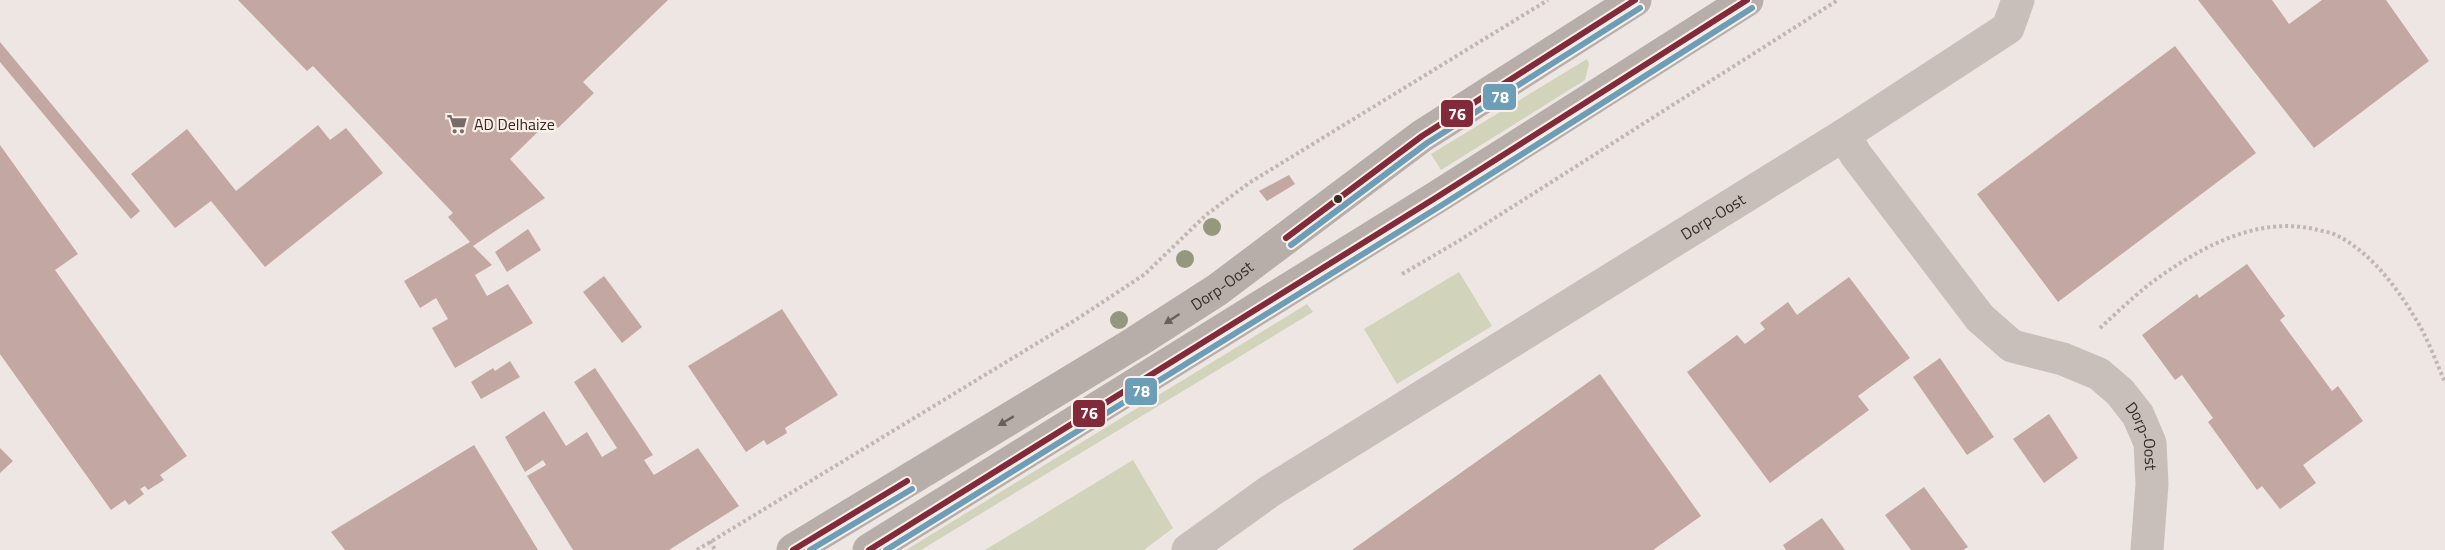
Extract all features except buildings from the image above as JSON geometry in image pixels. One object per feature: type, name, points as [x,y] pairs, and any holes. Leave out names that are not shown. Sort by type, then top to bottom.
[{"type":"main road","name":"Dorp-Oost","points":[[794,550],[1136,342],[1217,290],[1422,136],[1635,0]]},
{"type":"main road","points":[[869,550],[1437,197],[1747,0]]},
{"type":"street","name":"Dorp-Oost","points":[[1188,550],[1270,491],[1844,135],[2008,28],[2018,0]]},
{"type":"street","name":"Dorp-Oost","points":[[1844,135],[1856,155],[1980,318],[2012,346],[2063,359],[2099,374],[2120,392],[2138,415],[2150,443],[2152,484],[2147,550]]},
{"type":"path","points":[[697,550],[1077,319],[1145,274],[1206,215],[1249,183],[1548,0]]},
{"type":"path","points":[[2063,359],[2162,275],[2207,249],[2241,232],[2274,226],[2305,227],[2335,234],[2357,248],[2376,265],[2421,328],[2445,382]]},
{"type":"path","points":[[710,541],[715,550]]},
{"type":"green space","points":[[1587,59],[1589,64],[1585,80],[1441,170],[1431,154]]},
{"type":"green space","points":[[1459,272],[1492,326],[1397,384],[1364,329]]},
{"type":"green space","points":[[1307,304],[1313,312],[921,550],[906,550]]},
{"type":"green space","points":[[1133,460],[1173,528],[1144,550],[985,550]]},
{"type":"transit line","name":"76","points":[[1286,238],[1422,136],[1635,0]]},
{"type":"transit line","name":"76","points":[[869,550],[1437,197],[1747,0]]},
{"type":"transit line","name":"78","points":[[1291,245],[1427,143],[1640,8]]},
{"type":"transit line","name":"78","points":[[886,550],[1442,205],[1752,8]]},
{"type":"transit line","name":"76","points":[[793,550],[907,481]]},
{"type":"transit line","name":"78","points":[[810,550],[912,489]]},
{"type":"place","name":"AD Delhaize","points":[[457,124]]}]
